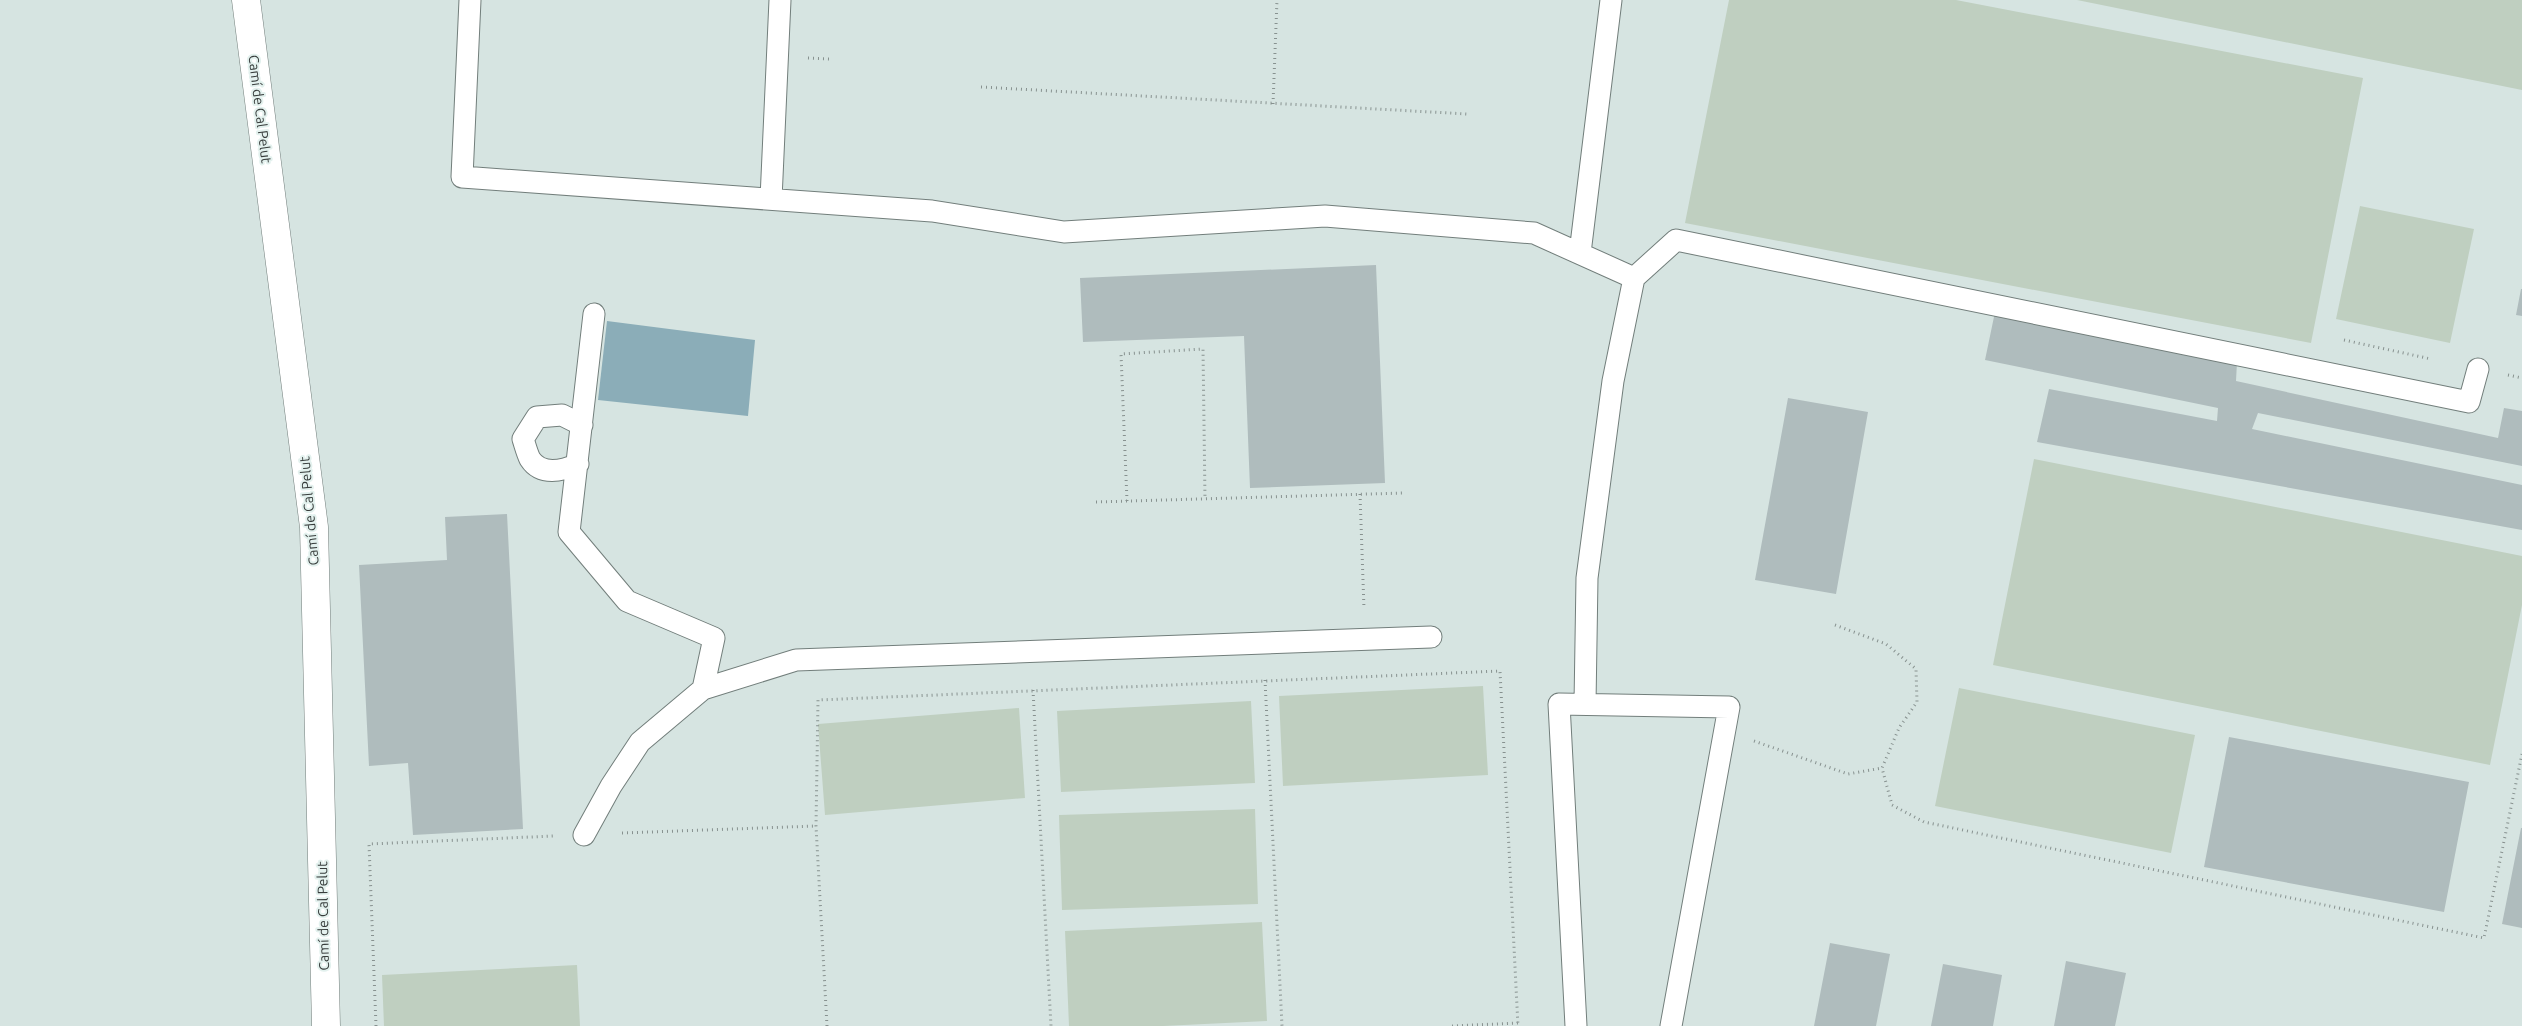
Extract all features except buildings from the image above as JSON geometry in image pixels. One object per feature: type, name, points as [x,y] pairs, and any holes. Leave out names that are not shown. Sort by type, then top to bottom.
[{"type":"street","name":"Camí de Cal Pelut","points":[[246,0],[314,527],[326,1026]]},
{"type":"lane","points":[[470,0],[462,177],[932,211],[1064,232],[1325,216],[1534,232],[1634,278]]},
{"type":"lane","points":[[771,199],[780,0]]},
{"type":"lane","points":[[1580,253],[1611,0]]},
{"type":"lane","points":[[1585,704],[1587,578],[1613,381],[1634,278],[1676,240],[2469,402],[2478,369]]},
{"type":"lane","points":[[594,314],[570,532],[627,601],[714,638],[703,690]]},
{"type":"lane","points":[[578,464],[563,470],[544,470],[530,460],[523,439],[537,417],[562,415],[582,426]]},
{"type":"lane","points":[[584,835],[611,786],[640,742],[703,690],[796,660],[1431,637]]},
{"type":"lane","points":[[1576,1026],[1559,704],[1729,707],[1671,1026]]},
{"type":"path","points":[[1273,104],[1277,0]]},
{"type":"path","points":[[980,87],[1468,114]]},
{"type":"path","points":[[1127,501],[1121,354],[1203,349],[1205,499]]},
{"type":"path","points":[[1096,502],[1404,493]]},
{"type":"path","points":[[1360,494],[1365,639]]},
{"type":"path","points":[[1835,625],[1886,644],[1916,669],[1917,702],[1899,728],[1882,768],[1892,805],[1924,822],[2484,938],[2522,754]]},
{"type":"path","points":[[827,1026],[816,826],[818,700],[1500,671],[1518,1024],[1452,1026]]},
{"type":"path","points":[[1265,680],[1282,1026]]},
{"type":"path","points":[[1033,690],[1051,1026]]},
{"type":"path","points":[[1724,739],[1760,741],[1848,774],[1882,768]]},
{"type":"path","points":[[376,1026],[369,844],[816,826]]},
{"type":"green space","points":[[1729,0],[1956,0],[2363,78],[2311,343],[1685,223]]},
{"type":"green space","points":[[2077,0],[2522,0],[2522,90]]},
{"type":"green space","points":[[2360,206],[2474,229],[2450,343],[2336,319]]},
{"type":"green space","points":[[2034,459],[2522,556],[2522,605],[2490,765],[1993,665]]},
{"type":"green space","points":[[1483,686],[1488,775],[1283,786],[1279,696]]},
{"type":"green space","points":[[1959,688],[2195,735],[2171,853],[1935,806]]},
{"type":"green space","points":[[1251,701],[1255,783],[1061,792],[1057,711]]},
{"type":"green space","points":[[1019,708],[1025,798],[825,815],[818,724]]},
{"type":"green space","points":[[1255,809],[1258,904],[1062,910],[1059,815]]},
{"type":"green space","points":[[1262,922],[1267,1021],[1163,1026],[1069,1026],[1065,931]]},
{"type":"green space","points":[[577,965],[580,1026],[384,1026],[382,975]]},
{"type":"water","points":[[607,321],[755,340],[748,416],[598,400]]}]
